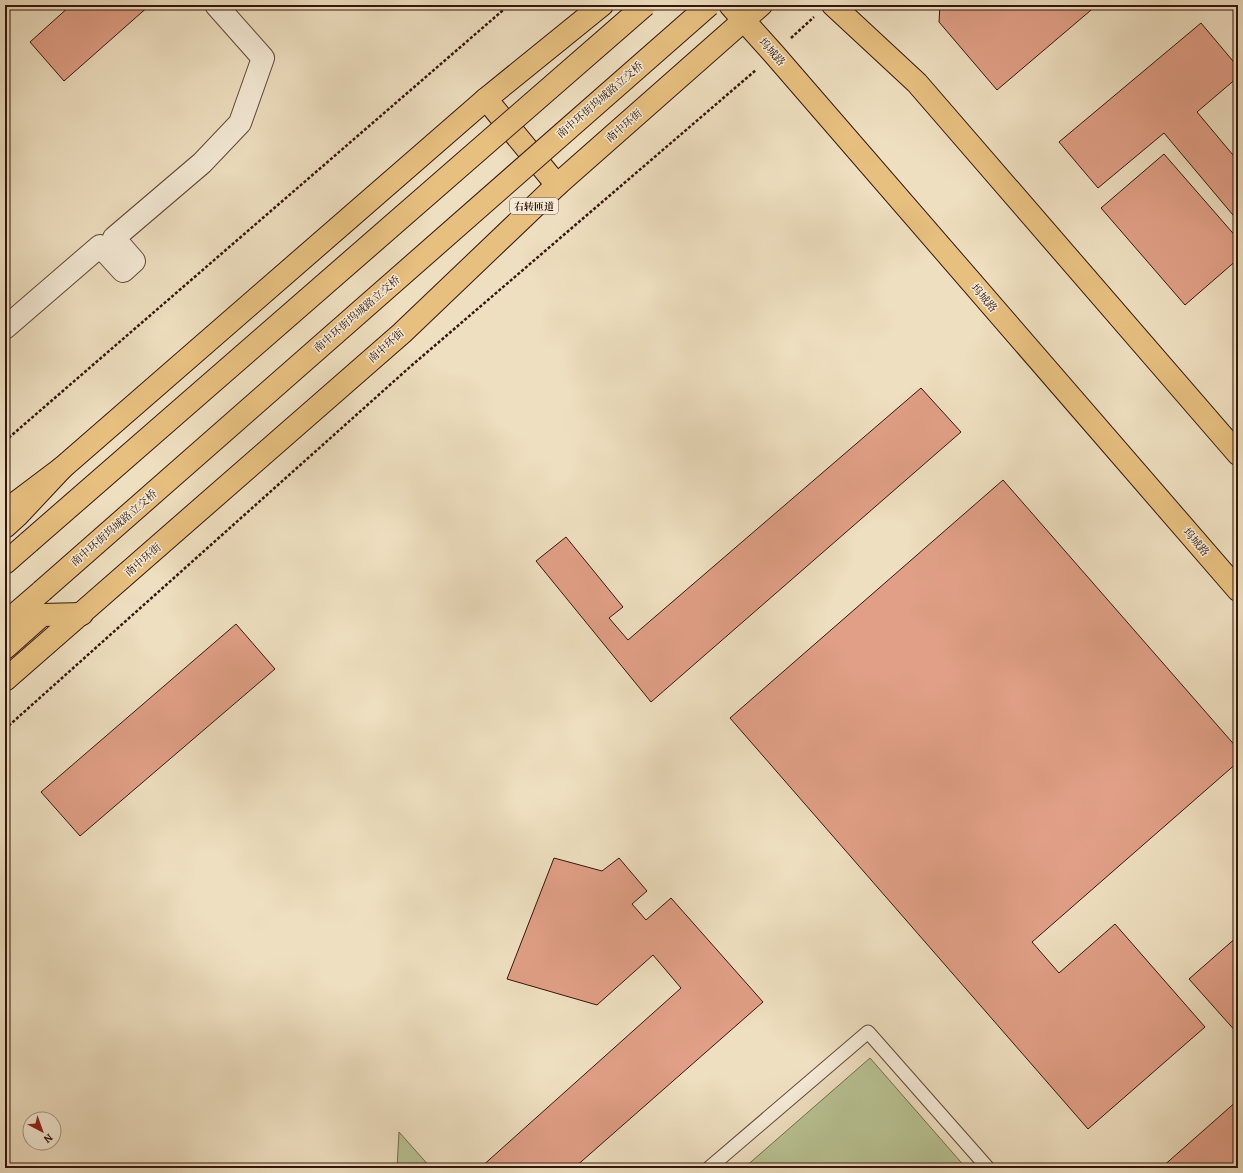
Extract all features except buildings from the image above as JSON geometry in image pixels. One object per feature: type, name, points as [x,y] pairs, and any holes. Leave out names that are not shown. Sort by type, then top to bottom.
[{"type":"main road","points":[[5,511],[62,468],[486,98],[602,5]]},
{"type":"main road","points":[[5,563],[645,5]]},
{"type":"main road","name":"南中环街坞城路立交桥","points":[[5,624],[709,5]]},
{"type":"main road","name":"南中环街","points":[[5,680],[402,333],[557,185],[671,84],[737,13],[761,5]]},
{"type":"main road","points":[[834,5],[917,83],[1238,454]]},
{"type":"main road","name":"坞城路","points":[[737,13],[1238,590]]},
{"type":"main road","points":[[486,98],[557,185]]},
{"type":"main road","points":[[5,527],[62,468]]},
{"type":"main road","points":[[5,648],[42,615],[82,614]]},
{"type":"street","points":[[5,328],[100,246],[123,271],[134,261],[114,238],[202,163],[240,123],[262,58],[216,5]]},
{"type":"lane","points":[[709,1168],[868,1032],[988,1168]]},
{"type":"path","points":[[5,441],[509,5]]},
{"type":"path","points":[[5,728],[411,366],[701,118],[815,16]]},
{"type":"green space","points":[[870,1058],[966,1168],[744,1168]]},
{"type":"green space","points":[[399,1132],[431,1168],[397,1168]]}]
